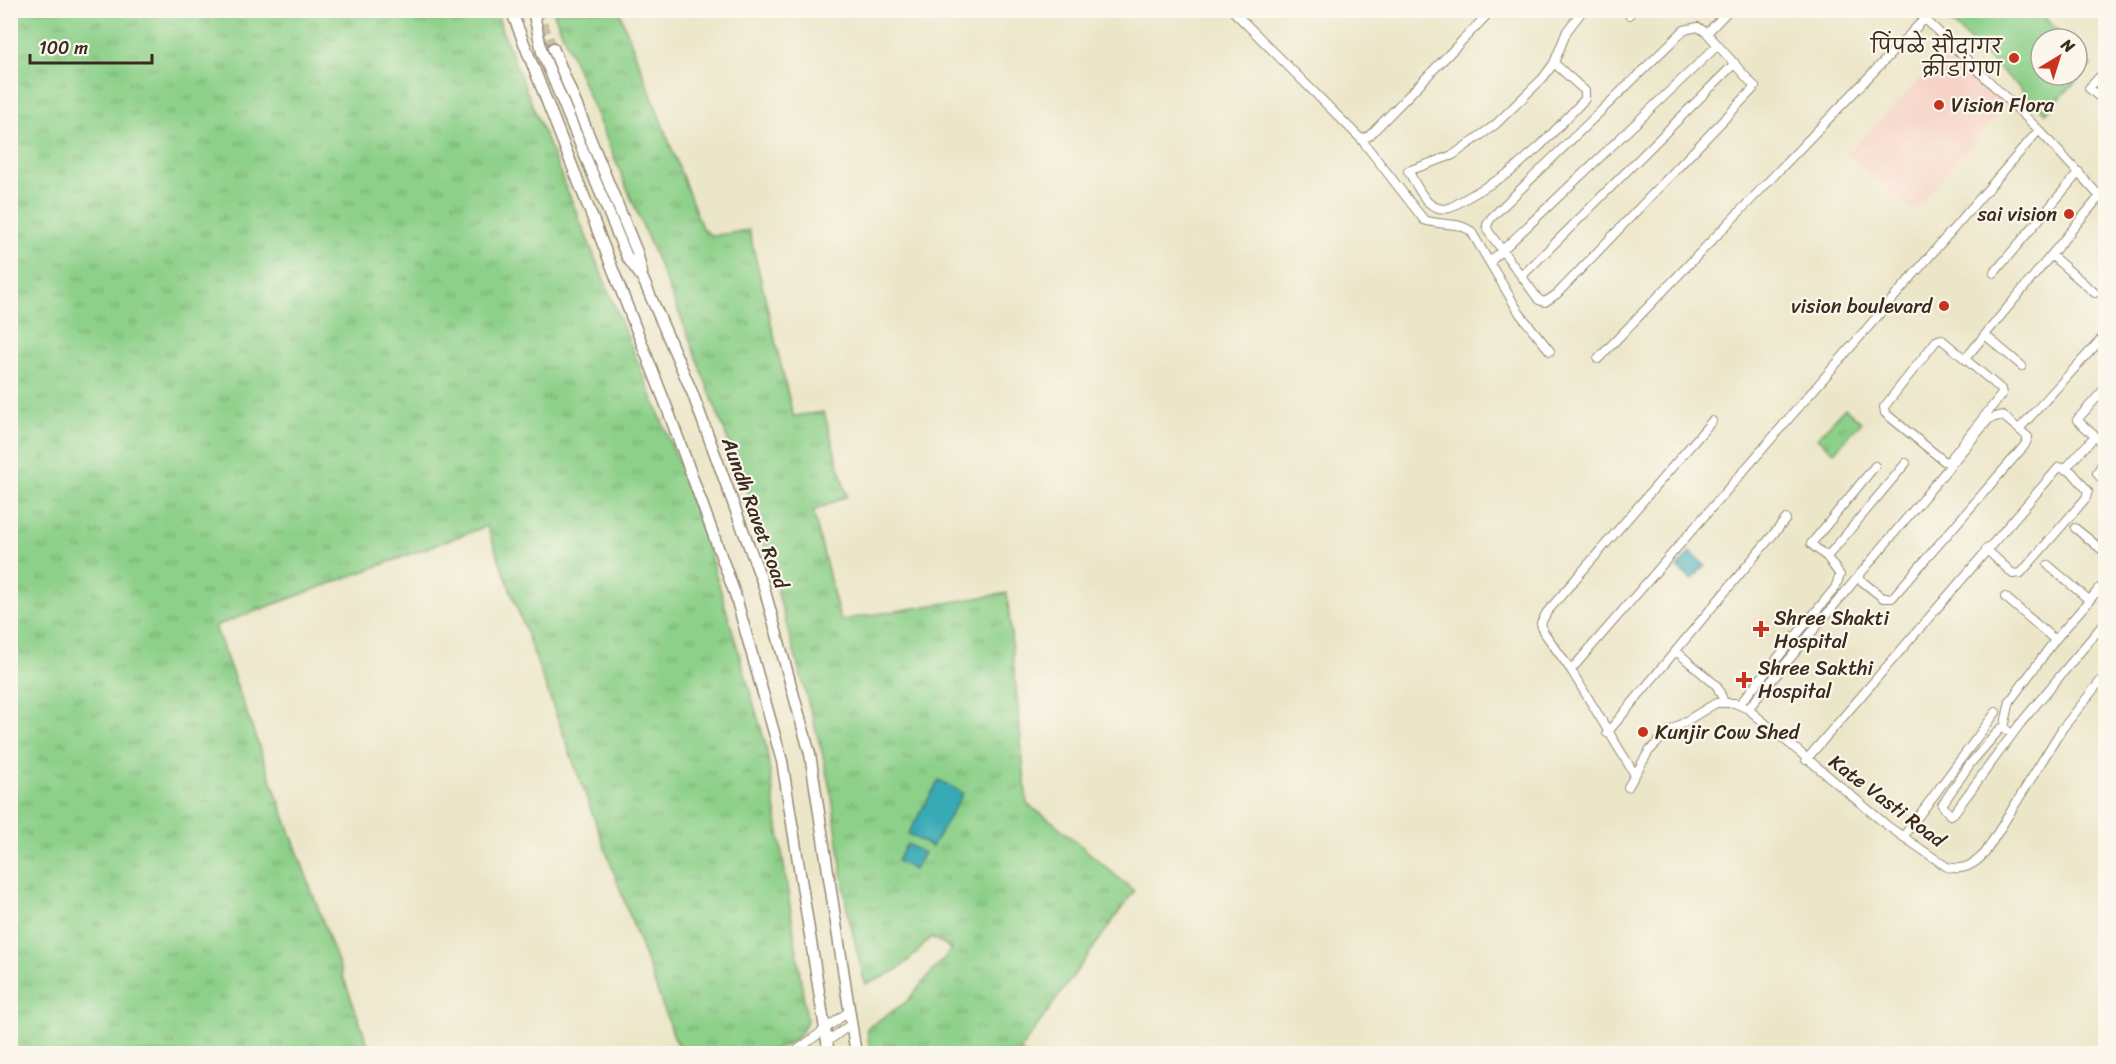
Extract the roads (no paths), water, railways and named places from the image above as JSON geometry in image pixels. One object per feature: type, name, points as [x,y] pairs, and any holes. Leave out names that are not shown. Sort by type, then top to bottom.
[{"type":"main road","points":[[511,10],[666,405],[735,594],[782,761],[827,1050]]},
{"type":"main road","name":"Aundh Ravet Road","points":[[533,10],[542,52],[627,257],[643,279],[692,392],[738,512],[783,656],[810,754],[856,1053]]},
{"type":"main road","points":[[553,48],[637,252],[643,279]]},
{"type":"street","points":[[1232,10],[1360,139],[1424,219],[1435,224],[1461,225],[1479,241],[1520,314],[1550,351]]},
{"type":"street","points":[[1360,139],[1369,136],[1492,10]]},
{"type":"street","points":[[1554,63],[1585,91],[1585,99],[1540,146],[1509,172],[1450,208],[1438,210],[1432,208],[1408,171],[1453,155],[1495,125],[1543,78],[1554,63],[1567,31],[1584,10]]},
{"type":"street","points":[[1625,10],[1629,15],[1634,10]]},
{"type":"street","points":[[1707,33],[1729,10]]},
{"type":"street","points":[[1916,10],[2039,130],[2103,199],[2051,255],[1965,359]]},
{"type":"street","points":[[1598,359],[1933,10]]},
{"type":"street","points":[[1698,27],[1718,45],[1755,87],[1557,294],[1545,302],[1539,300],[1488,231],[1487,225],[1491,218],[1684,30],[1698,27]]},
{"type":"street","points":[[1491,261],[1718,45]]},
{"type":"street","points":[[1522,276],[1735,63]]},
{"type":"street","points":[[2106,70],[2089,88],[2106,104]]},
{"type":"street","points":[[1571,670],[2039,130]]},
{"type":"street","points":[[1994,273],[2079,172]]},
{"type":"street","points":[[2051,255],[2095,293]]},
{"type":"street","points":[[2020,428],[2106,334]]},
{"type":"street","points":[[1985,335],[2022,366]]},
{"type":"street","points":[[1941,339],[1965,359],[2001,389],[2002,394],[1948,462],[1885,413],[1884,407],[1936,340],[1941,339]]},
{"type":"street","points":[[2106,387],[2077,420],[2100,442],[2106,441]]},
{"type":"street","points":[[1748,709],[1989,419],[2002,415],[2028,437],[2025,445],[1892,598],[1883,598],[1858,578]]},
{"type":"street","points":[[1635,775],[1607,733],[1571,670],[1543,631],[1543,617],[1712,421]]},
{"type":"street","points":[[2066,468],[2094,436]]},
{"type":"street","points":[[2106,456],[2097,473],[2106,485]]},
{"type":"street","points":[[1827,557],[1905,463]]},
{"type":"street","points":[[1739,705],[1838,583],[1840,575],[1827,557],[1811,544],[1875,466]]},
{"type":"street","points":[[1806,760],[1986,549],[2059,467],[2066,468],[2078,478],[2089,494],[2021,573],[2013,574],[1986,549]]},
{"type":"street","points":[[1607,733],[1786,519]]},
{"type":"street","points":[[2075,528],[2106,553]]},
{"type":"street","points":[[2048,565],[2089,600]]},
{"type":"street","points":[[2004,728],[2010,701],[2055,640],[2089,600],[2102,592],[2106,581]]},
{"type":"street","points":[[2005,597],[2055,640]]},
{"type":"street","points":[[2004,728],[2000,729],[1970,764],[1942,805],[1950,815],[2012,734],[2106,621]]},
{"type":"street","points":[[1628,787],[1658,740],[1716,703],[1724,702],[1717,686],[1676,651]]},
{"type":"street","name":"Kate Vasti Road","points":[[1724,702],[1748,709],[1806,760],[1903,837],[1947,867],[1956,869],[1967,867],[1977,861],[2062,729],[2106,674]]},
{"type":"street","points":[[1903,837],[1996,712]]},
{"type":"street","points":[[2004,728],[2012,734]]},
{"type":"street","points":[[792,1053],[848,1012]]},
{"type":"street","points":[[827,1050],[851,1024]]},
{"type":"water","points":[[1690,552],[1705,565],[1692,580],[1677,568]]},
{"type":"water","points":[[939,780],[963,793],[932,847],[908,834]]},
{"type":"water","points":[[907,844],[924,853],[914,870],[897,861]]},
{"type":"tunnel","points":[[537,10],[553,48]]},
{"type":"place","name":"पिंपळे सौदागर क्रीडांगण","points":[[2014,58]]},
{"type":"place","name":"Vision Flora","points":[[1939,105]]},
{"type":"place","name":"sai vision","points":[[2069,214]]},
{"type":"place","name":"vision boulevard","points":[[1944,306]]},
{"type":"place","name":"Shree Shakti Hospital","points":[[1761,629]]},
{"type":"place","name":"Shree Sakthi Hospital","points":[[1744,680]]},
{"type":"place","name":"Kunjir Cow Shed","points":[[1643,732]]}]
